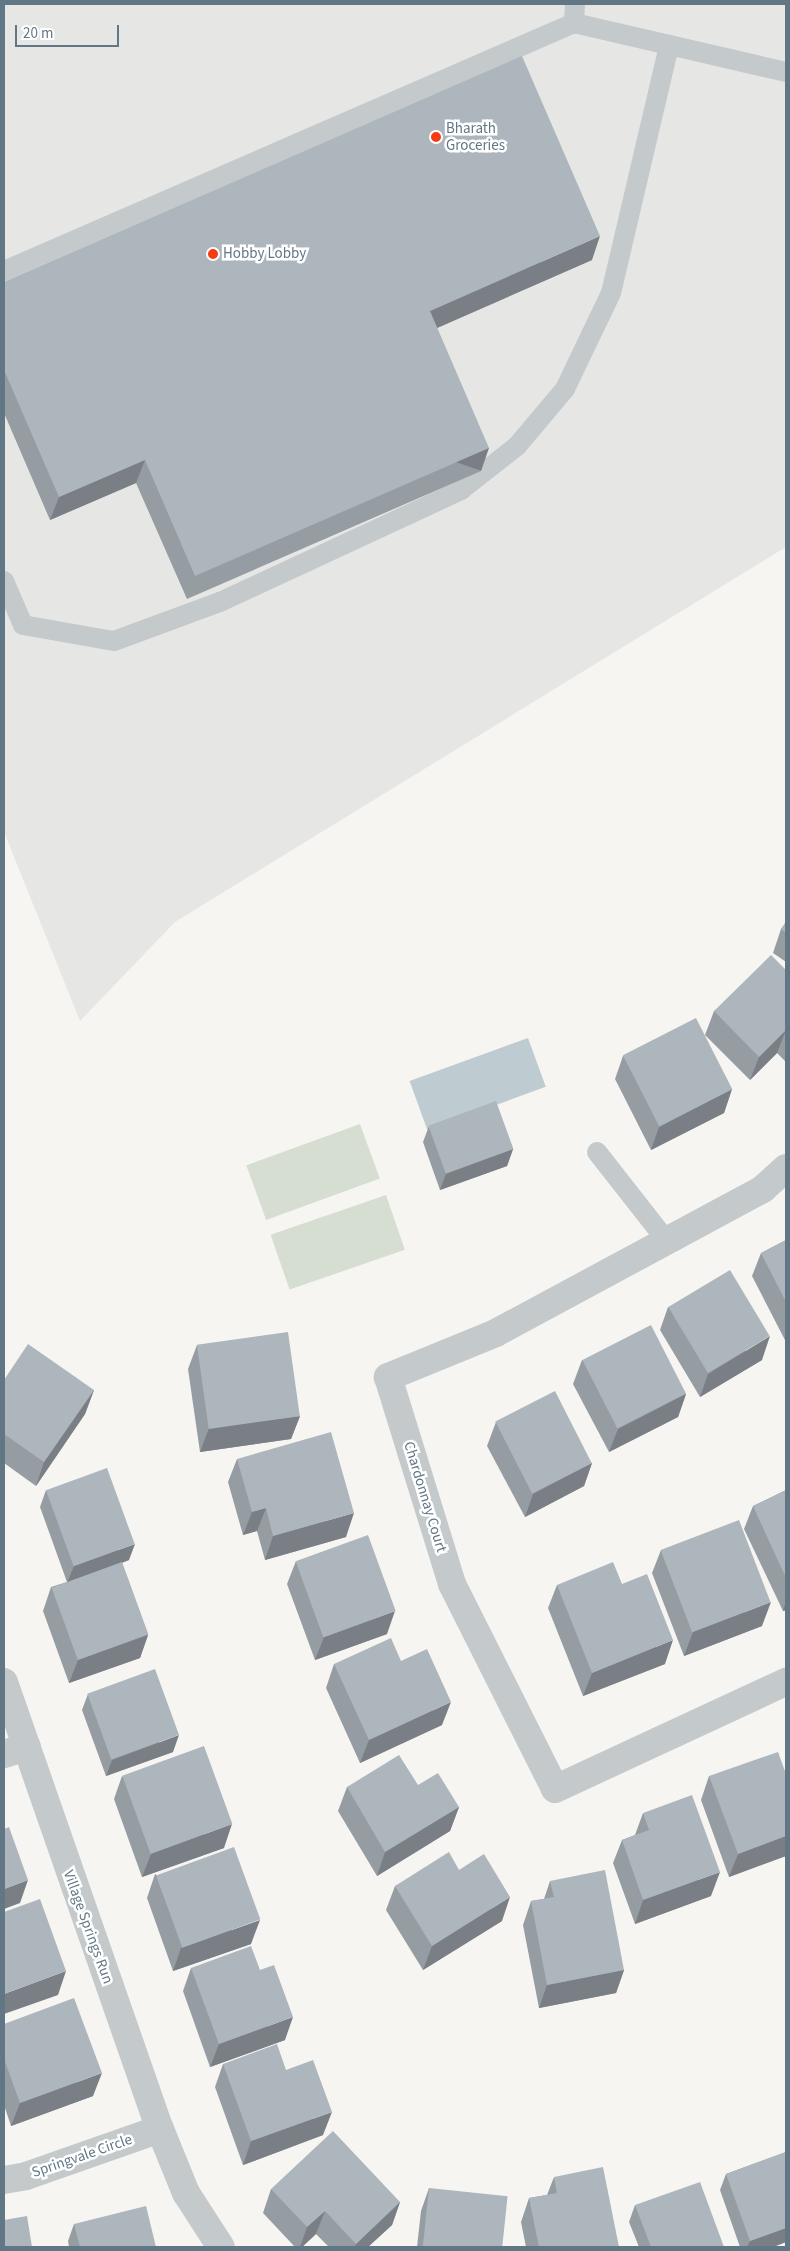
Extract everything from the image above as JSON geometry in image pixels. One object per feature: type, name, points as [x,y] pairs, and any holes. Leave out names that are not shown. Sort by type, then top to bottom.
[{"type":"street","name":"Chardonnay Court","points":[[786,1168],[763,1190],[666,1240],[496,1333],[388,1377],[452,1584],[555,1789],[786,1682]]},
{"type":"street","points":[[4,1682],[15,1751]]},
{"type":"street","name":"Village Springs Run","points":[[15,1751],[53,1830],[160,2129],[186,2193],[221,2247]]},
{"type":"street","name":"Springvale Circle","points":[[4,2180],[160,2129]]},
{"type":"lane","points":[[4,271],[575,13],[669,45],[786,72]]},
{"type":"lane","points":[[4,581],[23,625],[114,641],[220,602],[461,490],[517,446],[565,389],[610,293],[669,45]]},
{"type":"lane","points":[[597,1152],[666,1240]]},
{"type":"shaded area","points":[[4,4],[786,4],[786,547],[175,922],[80,1021],[4,832]]},
{"type":"shaded area","points":[[528,1038],[546,1087],[427,1130],[410,1081]]},
{"type":"shaded area","points":[[360,1124],[380,1179],[266,1220],[246,1165]]},
{"type":"shaded area","points":[[386,1195],[405,1250],[290,1290],[271,1235]]},
{"type":"building","points":[[522,56],[600,236],[430,311],[489,448],[195,576],[145,460],[59,497],[4,370],[4,282]]},
{"type":"building","points":[[786,922],[786,933],[781,929]]},
{"type":"building","points":[[771,955],[786,970],[786,1030],[759,1057],[714,1011]]},
{"type":"building","points":[[696,1018],[732,1089],[659,1127],[623,1055]]},
{"type":"building","points":[[496,1101],[513,1149],[446,1174],[428,1126]]},
{"type":"building","points":[[786,1240],[786,1302],[761,1253]]},
{"type":"building","points":[[730,1270],[770,1336],[708,1373],[668,1307]]},
{"type":"building","points":[[651,1325],[686,1394],[617,1429],[582,1360]]},
{"type":"building","points":[[288,1332],[300,1416],[209,1429],[197,1345]]},
{"type":"building","points":[[28,1344],[94,1390],[44,1462],[4,1434],[4,1380]]},
{"type":"building","points":[[555,1391],[592,1463],[532,1494],[495,1421]]},
{"type":"building","points":[[331,1432],[354,1513],[273,1536],[266,1508],[252,1512],[237,1459]]},
{"type":"building","points":[[107,1468],[135,1544],[74,1566],[46,1490]]},
{"type":"building","points":[[786,1490],[786,1578],[753,1506]]},
{"type":"building","points":[[739,1520],[771,1602],[692,1632],[661,1550]]},
{"type":"building","points":[[368,1535],[396,1611],[323,1637],[296,1561]]},
{"type":"building","points":[[122,1562],[148,1634],[78,1660],[52,1588]]},
{"type":"building","points":[[613,1562],[622,1584],[647,1574],[673,1640],[592,1673],[557,1585]]},
{"type":"building","points":[[391,1638],[401,1661],[427,1649],[451,1702],[369,1740],[334,1664]]},
{"type":"building","points":[[155,1669],[179,1735],[111,1759],[87,1694]]},
{"type":"building","points":[[204,1746],[232,1824],[151,1854],[122,1776]]},
{"type":"building","points":[[778,1752],[786,1774],[786,1836],[738,1854],[709,1776]]},
{"type":"building","points":[[399,1755],[418,1785],[438,1773],[459,1807],[385,1852],[347,1787]]},
{"type":"building","points":[[692,1795],[720,1872],[643,1900],[622,1840],[649,1830],[643,1813]]},
{"type":"building","points":[[9,1827],[28,1880],[4,1889],[4,1829]]},
{"type":"building","points":[[234,1847],[260,1919],[182,1948],[156,1875]]},
{"type":"building","points":[[449,1852],[459,1870],[484,1854],[510,1897],[432,1946],[395,1886]]},
{"type":"building","points":[[605,1870],[624,1970],[547,1985],[531,1901],[554,1897],[550,1881]]},
{"type":"building","points":[[40,1899],[66,1971],[4,1994],[4,1912]]},
{"type":"building","points":[[251,1946],[260,1970],[274,1965],[293,2017],[219,2044],[191,1968]]},
{"type":"building","points":[[74,1998],[102,2073],[20,2103],[4,2059],[4,2024]]},
{"type":"building","points":[[277,2044],[286,2070],[313,2060],[332,2112],[251,2141],[223,2064]]},
{"type":"building","points":[[333,2131],[400,2202],[356,2244],[325,2211],[307,2227],[271,2189]]},
{"type":"building","points":[[786,2152],[786,2228],[750,2241],[726,2174]]},
{"type":"building","points":[[603,2167],[619,2247],[539,2247],[529,2198],[557,2193],[554,2177]]},
{"type":"building","points":[[700,2182],[724,2247],[651,2247],[635,2205]]},
{"type":"building","points":[[429,2188],[508,2196],[502,2247],[423,2247]]},
{"type":"building","points":[[146,2206],[156,2247],[80,2247],[74,2224]]},
{"type":"building","points":[[27,2216],[32,2247],[4,2247],[4,2220]]},
{"type":"place","name":"Bharath Groceries","points":[[436,137]]},
{"type":"place","name":"Hobby Lobby","points":[[213,254]]}]
